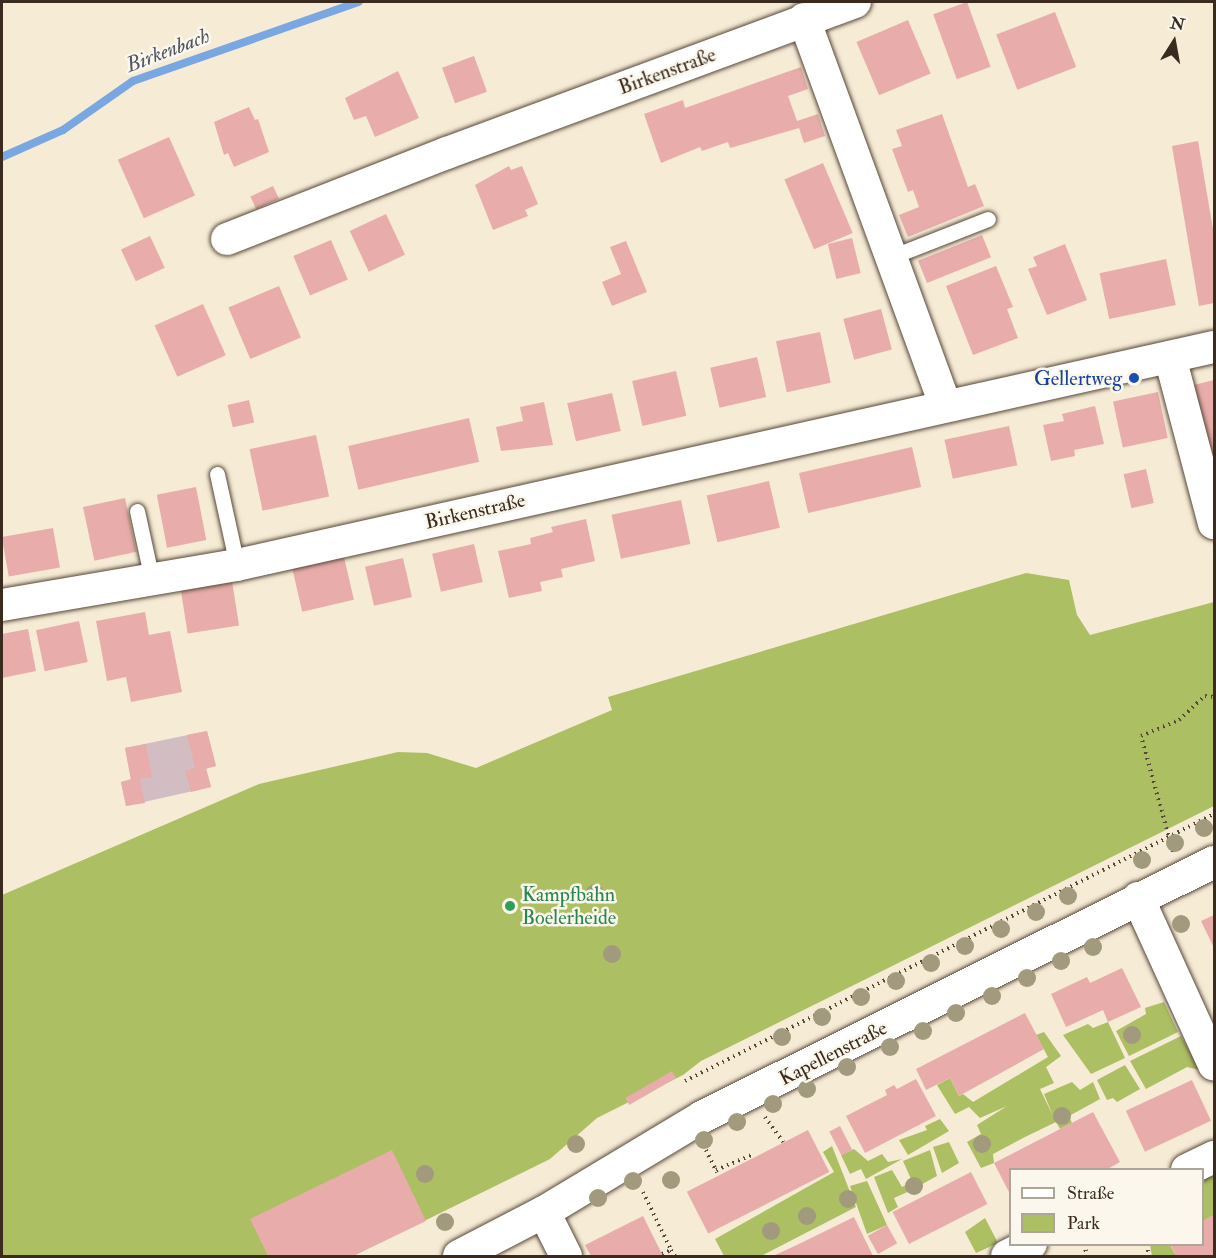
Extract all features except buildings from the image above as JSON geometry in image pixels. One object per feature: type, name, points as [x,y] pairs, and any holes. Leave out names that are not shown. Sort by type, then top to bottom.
[{"type":"street","name":"Birkenstraße","points":[[227,239],[804,19],[855,2]]},
{"type":"street","points":[[804,19],[946,406]]},
{"type":"street","name":"Birkenstraße","points":[[2,606],[237,565],[1215,346]]},
{"type":"street","points":[[1170,357],[1215,523]]},
{"type":"street","name":"Kapellenstraße","points":[[459,1257],[544,1212],[702,1117],[1138,898],[1215,862]]},
{"type":"street","points":[[1138,898],[1215,1065]]},
{"type":"street","points":[[1191,1168],[1215,1156]]},
{"type":"street","points":[[544,1212],[566,1257]]},
{"type":"street","points":[[1007,1257],[1029,1246]]},
{"type":"lane","points":[[891,257],[988,219]]},
{"type":"lane","points":[[217,474],[237,565]]},
{"type":"lane","points":[[137,511],[152,580]]},
{"type":"path","points":[[1168,837],[1141,736],[1179,720],[1205,696],[1215,698]]},
{"type":"path","points":[[685,1081],[1215,814]]},
{"type":"path","points":[[716,1170],[754,1154]]},
{"type":"path","points":[[643,1192],[675,1257]]},
{"type":"path","points":[[662,1254],[671,1250]]},
{"type":"shaded area","points":[[207,731],[216,766],[206,769],[211,787],[126,806],[121,782],[131,779],[125,748]]},
{"type":"green space","name":"Kampfbahn Boelerheide","points":[[1026,573],[1069,580],[1077,615],[1090,635],[1214,602],[1214,806],[701,1061],[683,1075],[597,1118],[550,1159],[353,1256],[2,1256],[2,895],[259,784],[398,752],[427,753],[476,768],[612,710],[608,697]]},
{"type":"green space","points":[[1164,1002],[1178,1032],[1129,1056],[1116,1031],[1146,1014],[1145,1008]]},
{"type":"green space","points":[[1108,1022],[1125,1058],[1091,1074],[1063,1035],[1088,1024],[1093,1028]]},
{"type":"green space","points":[[1044,1032],[1061,1056],[1046,1067],[1054,1083],[1040,1089],[1053,1116],[1044,1094],[1072,1082],[1080,1090],[1093,1082],[1100,1099],[1069,1116],[1072,1123],[1060,1129],[1056,1122],[1025,1137],[993,1154],[994,1163],[981,1168],[967,1142],[981,1134],[977,1125],[1007,1106],[980,1118],[969,1107],[955,1114],[937,1085],[950,1078],[959,1096],[963,1094],[973,1102],[1048,1057],[1036,1035]]},
{"type":"green space","points":[[1181,1036],[1200,1070],[1187,1067],[1146,1089],[1130,1061]]},
{"type":"green space","points":[[1125,1065],[1140,1089],[1117,1102],[1113,1098],[1107,1100],[1097,1080]]},
{"type":"green space","points":[[940,1119],[949,1131],[908,1155],[899,1140],[927,1130],[925,1126]]},
{"type":"green space","points":[[949,1142],[959,1163],[942,1173],[933,1147]]},
{"type":"green space","points":[[832,1146],[856,1207],[761,1256],[724,1256],[715,1239],[834,1172],[823,1152]]},
{"type":"green space","points":[[854,1149],[868,1161],[882,1154],[888,1162],[902,1159],[866,1179],[861,1169],[850,1174],[841,1155]]},
{"type":"green space","points":[[930,1150],[937,1176],[915,1188],[903,1161]]},
{"type":"green space","points":[[892,1170],[902,1187],[910,1183],[912,1190],[894,1198],[898,1207],[888,1213],[874,1177]]},
{"type":"green space","points":[[1214,1174],[1214,1215],[1204,1220],[1204,1179]]},
{"type":"green space","points":[[867,1181],[887,1225],[867,1234],[850,1186]]},
{"type":"green space","points":[[985,1218],[998,1243],[976,1253],[965,1232]]},
{"type":"green space","points":[[1150,1246],[1171,1246],[1176,1256],[1152,1256]]},
{"type":"waterway","name":"Birkenbach","points":[[2,157],[63,130],[133,81],[359,2]]},
{"type":"place","name":"Gellertweg","points":[[1134,378]]},
{"type":"place","name":"Kampfbahn Boelerheide","points":[[510,906]]}]
